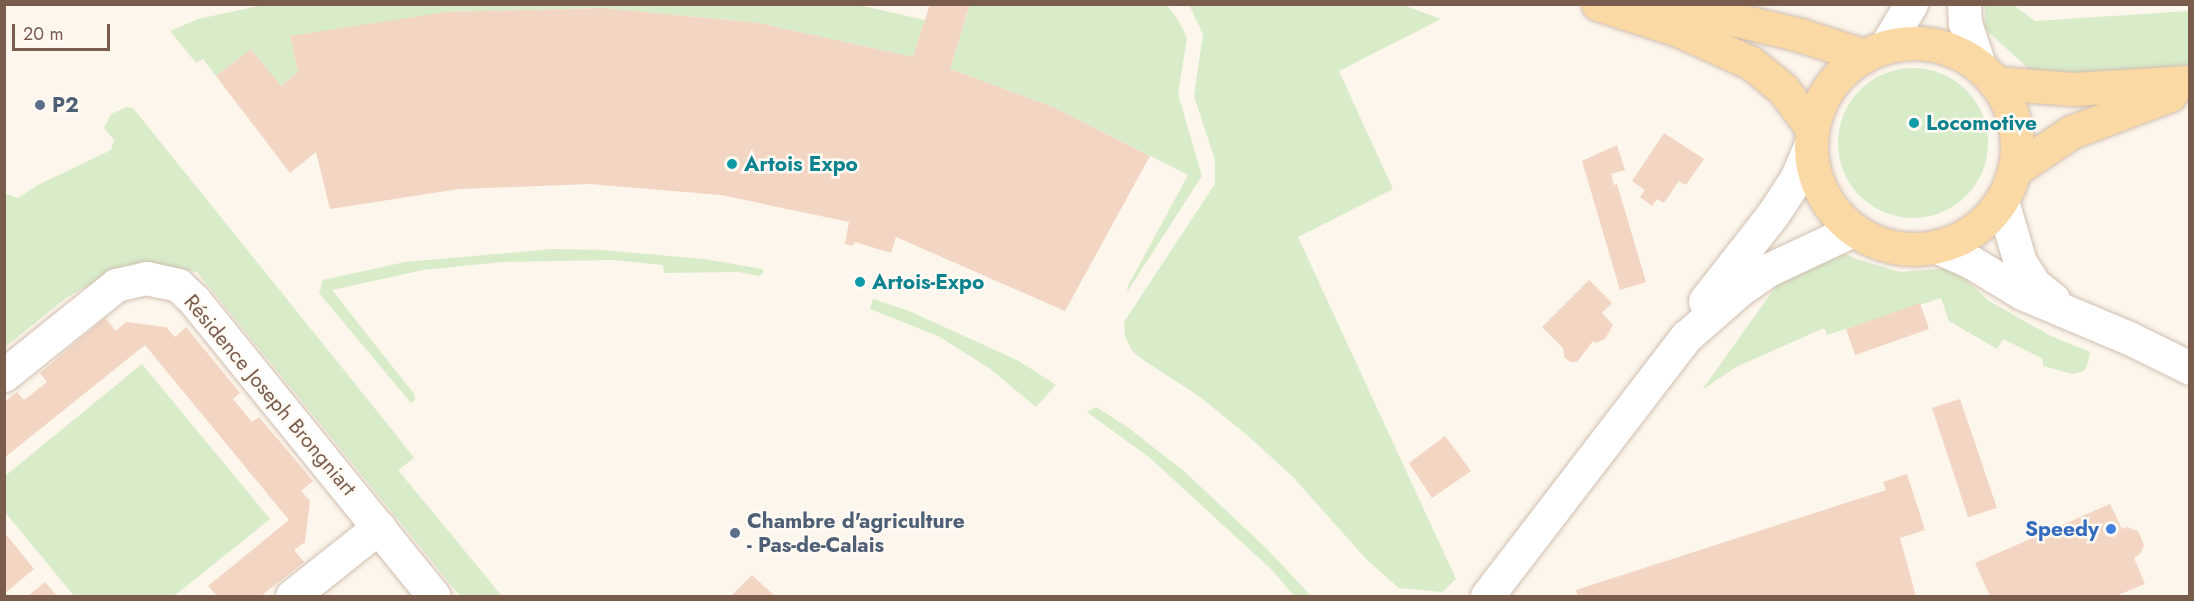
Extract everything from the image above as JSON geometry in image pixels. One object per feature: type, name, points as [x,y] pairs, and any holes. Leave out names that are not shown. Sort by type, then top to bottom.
[{"type":"main road","points":[[1598,4],[1681,31],[1751,63],[1783,89],[1811,135]]},
{"type":"main road","points":[[1669,4],[1875,51]]},
{"type":"main road","points":[[1903,44],[1932,45],[1960,54],[1987,74],[2008,102],[2015,121],[2018,150],[2016,169],[2002,201],[1976,230],[1937,248],[1915,250],[1872,241],[1853,230],[1830,206],[1819,186],[1813,165],[1811,135],[1821,101],[1847,68],[1875,51],[1903,44]]},
{"type":"main road","points":[[1987,74],[2073,89],[2190,82]]},
{"type":"main road","points":[[2016,169],[2049,144],[2071,132],[2190,88]]},
{"type":"street","points":[[1875,51],[1911,4]]},
{"type":"street","points":[[1964,4],[1965,23],[1987,74]]},
{"type":"street","points":[[1487,597],[1531,536],[1556,509],[1686,337],[1706,298],[1762,229],[1796,179],[1811,135]]},
{"type":"street","points":[[2002,201],[2020,262],[2027,274],[2035,285],[2071,313]]},
{"type":"street","points":[[1686,337],[1754,279],[1783,262],[1853,230]]},
{"type":"street","points":[[1937,248],[1971,262],[2022,293],[2190,368]]},
{"type":"street","name":"Résidence Joseph Brongniart","points":[[4,375],[116,285],[146,278],[178,285],[194,300],[434,597]]},
{"type":"street","points":[[1511,597],[1556,509]]},
{"type":"street","points":[[292,597],[379,527]]},
{"type":"green space","points":[[267,4],[854,4],[925,20],[913,57],[759,23],[603,8],[446,12],[298,72],[281,86],[251,49],[216,76],[203,59],[196,63],[170,31],[198,19]]},
{"type":"green space","points":[[970,5],[1167,5],[1181,25],[1187,38],[1178,94],[1202,176],[1127,292],[1128,286],[1188,175],[1053,107],[950,69]]},
{"type":"green space","points":[[1189,5],[1403,5],[1441,19],[1339,71],[1393,189],[1298,237],[1456,579],[1442,592],[1399,588],[1367,560],[1293,477],[1247,435],[1200,397],[1132,351],[1125,336],[1124,322],[1215,184],[1215,160],[1194,96],[1203,34]]},
{"type":"green space","points":[[1985,5],[2013,5],[2035,21],[2189,11],[2189,65],[2111,74],[2060,74],[2030,70],[1985,29]]},
{"type":"green space","points":[[1913,68],[1942,74],[1966,90],[1982,114],[1988,143],[1982,172],[1966,196],[1942,212],[1913,218],[1884,212],[1860,196],[1844,172],[1838,143],[1844,114],[1860,90],[1884,74]]},
{"type":"green space","points":[[127,107],[133,108],[414,458],[398,470],[502,596],[460,596],[197,272],[157,265],[108,274],[66,298],[5,347],[5,194],[18,198],[38,185],[111,150],[114,140],[104,128],[111,114]]},
{"type":"green space","points":[[554,249],[602,250],[704,259],[763,269],[763,273],[759,276],[738,272],[664,273],[663,265],[612,260],[502,262],[423,270],[332,290],[414,394],[415,400],[411,403],[319,293],[323,280],[405,262]]},
{"type":"green space","points":[[1837,250],[1856,259],[1900,272],[1953,268],[1989,301],[2051,336],[2090,352],[2088,363],[2084,371],[2072,374],[2043,366],[2043,359],[2003,339],[1997,349],[1949,321],[1941,298],[1827,335],[1824,328],[1736,367],[1702,390],[1779,282]]},
{"type":"green space","points":[[873,299],[907,310],[1019,361],[1056,385],[1036,407],[989,368],[938,336],[870,309]]},
{"type":"green space","points":[[142,364],[270,519],[174,596],[74,596],[5,512],[5,476]]},
{"type":"green space","points":[[1096,407],[1126,426],[1185,472],[1267,549],[1311,596],[1294,596],[1272,570],[1150,458],[1087,412]]},
{"type":"building","name":"Artois Expo","points":[[930,4],[970,4],[950,69],[1053,107],[1150,156],[1065,311],[896,237],[891,253],[855,242],[853,246],[845,244],[849,222],[721,195],[590,184],[459,189],[330,209],[316,152],[290,173],[216,76],[251,49],[281,86],[298,72],[290,36],[446,12],[603,8],[759,23],[913,57]]},
{"type":"building","points":[[1664,133],[1704,159],[1686,185],[1679,181],[1664,203],[1657,199],[1652,206],[1640,197],[1645,190],[1632,181]]},
{"type":"building","points":[[1617,145],[1625,170],[1611,174],[1614,185],[1617,184],[1646,282],[1620,290],[1582,161]]},
{"type":"building","points":[[1589,280],[1612,303],[1602,313],[1613,325],[1605,339],[1596,343],[1593,341],[1577,362],[1570,362],[1564,357],[1563,348],[1542,327]]},
{"type":"building","points":[[1920,303],[1929,329],[1855,355],[1846,329]]},
{"type":"building","points":[[105,318],[116,331],[126,322],[166,327],[175,337],[186,327],[240,393],[233,399],[252,422],[259,417],[313,481],[301,491],[310,501],[305,542],[294,550],[304,562],[261,596],[217,596],[208,586],[289,520],[145,345],[4,458],[4,402],[17,392],[24,400],[47,382],[40,373]]},
{"type":"building","points":[[1960,399],[1997,508],[1968,517],[1932,408]]},
{"type":"building","points":[[1445,436],[1471,471],[1432,498],[1409,463]]},
{"type":"building","points":[[1907,474],[1925,530],[1900,538],[1916,596],[1578,596],[1576,590],[1886,490],[1883,482]]},
{"type":"building","points":[[2110,504],[2122,529],[2127,527],[2138,531],[2144,545],[2140,554],[2134,558],[2145,584],[2116,596],[1990,596],[1975,563]]},
{"type":"building","points":[[4,532],[34,569],[4,594]]},
{"type":"building","points":[[752,575],[775,596],[731,596]]},
{"type":"building","points":[[45,582],[57,596],[28,596]]},
{"type":"place","name":"P2","points":[[40,105]]},
{"type":"place","name":"Locomotive","points":[[1914,123]]},
{"type":"place","name":"Artois Expo","points":[[732,164]]},
{"type":"place","name":"Artois-Expo","points":[[860,282]]},
{"type":"place","name":"Speedy","points":[[2111,529]]},
{"type":"place","name":"Chambre d'agriculture - Pas-de-Calais","points":[[735,533]]}]
